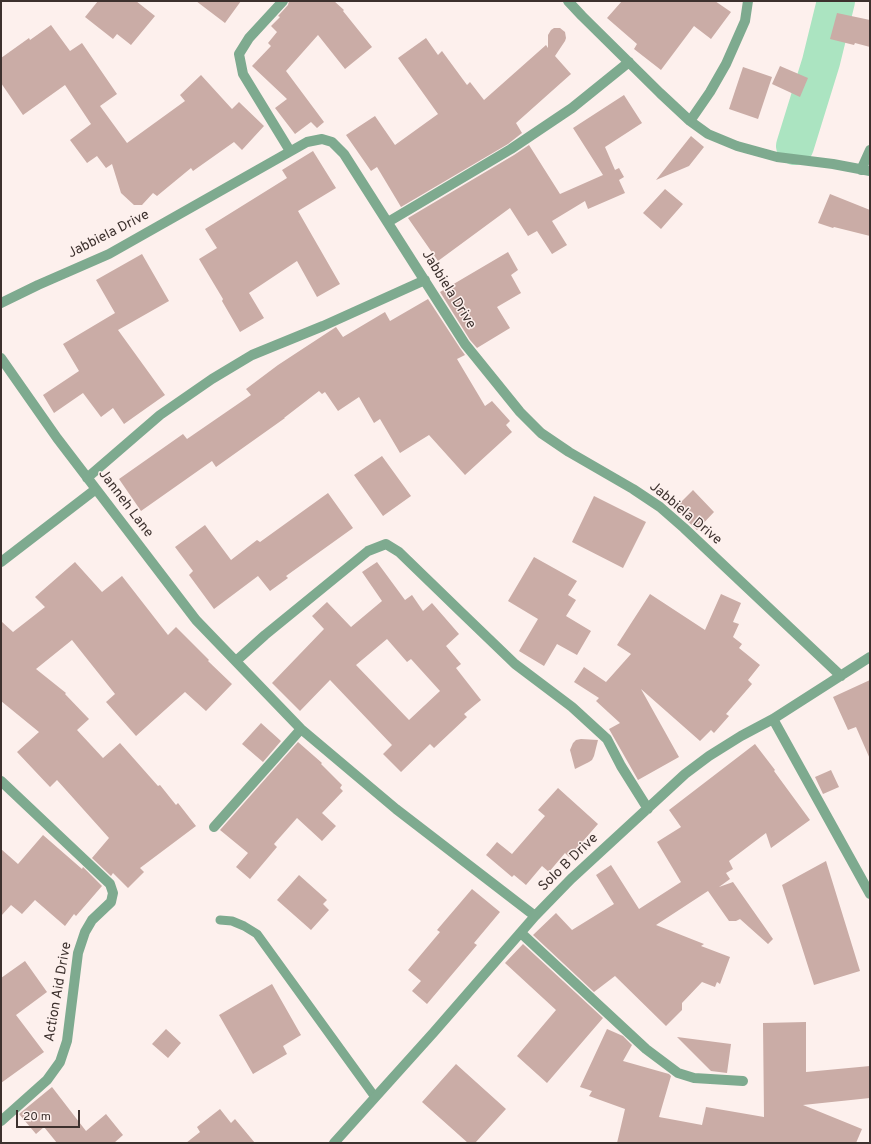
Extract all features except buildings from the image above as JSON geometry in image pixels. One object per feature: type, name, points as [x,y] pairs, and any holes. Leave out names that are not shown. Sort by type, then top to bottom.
[{"type":"street","points":[[283,1],[249,38],[239,54],[243,74],[290,151]]},
{"type":"street","points":[[568,1],[660,94],[690,121],[708,134],[737,146],[777,157],[834,164],[866,170],[870,150]]},
{"type":"street","points":[[690,121],[710,92],[726,64],[744,21],[748,1]]},
{"type":"street","points":[[388,222],[511,149],[566,112],[629,62]]},
{"type":"street","name":"Jabbiela Drive","points":[[1,303],[109,254],[307,142],[322,139],[332,142],[344,154],[465,344],[520,412],[541,433],[569,452],[633,489],[660,507],[840,676]]},
{"type":"street","points":[[87,478],[160,415],[212,379],[252,355],[323,326],[425,280]]},
{"type":"street","name":"Janneh Lane","points":[[1,358],[57,438],[196,620],[301,729],[396,809],[535,916]]},
{"type":"street","points":[[1,562],[96,489]]},
{"type":"street","points":[[236,661],[265,635],[368,550],[386,544],[399,552],[515,664],[572,707],[607,739],[621,766],[648,809]]},
{"type":"street","name":"Solo B Drive","points":[[334,1143],[535,916],[571,879],[685,774],[709,756],[741,736],[773,719],[870,657]]},
{"type":"street","points":[[773,719],[870,894]]},
{"type":"street","points":[[214,827],[301,729]]},
{"type":"street","name":"Action Aid Drive","points":[[1,781],[110,884],[113,893],[111,902],[92,920],[85,932],[78,953],[67,1041],[60,1062],[47,1080],[1,1121]]},
{"type":"street","points":[[521,933],[646,1049],[678,1074],[694,1078],[743,1081]]},
{"type":"lane","points":[[220,920],[232,921],[257,934],[376,1097]]},
{"type":"waterway","points":[[795,146],[821,62],[836,1]]}]
